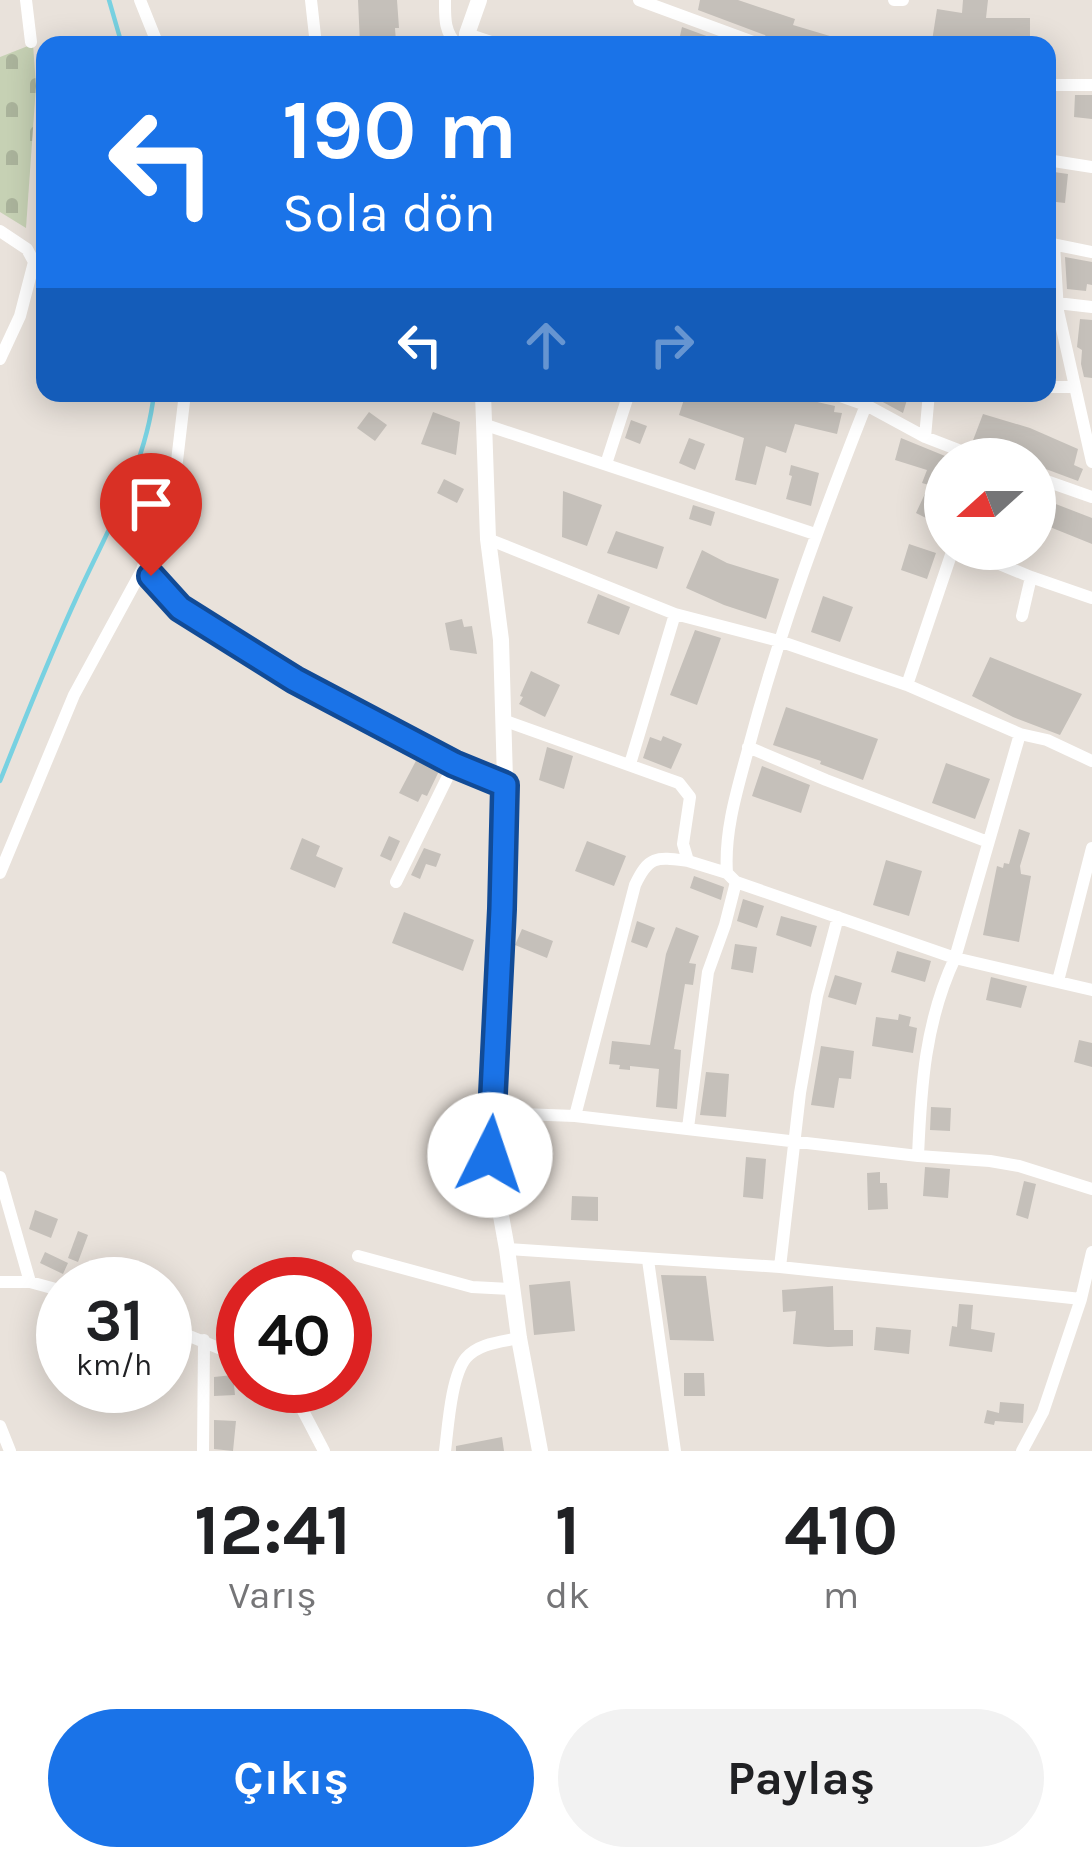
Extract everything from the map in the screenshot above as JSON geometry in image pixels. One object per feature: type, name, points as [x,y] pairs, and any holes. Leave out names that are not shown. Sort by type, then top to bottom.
[{"type":"street","points":[[26,0],[31,42]]},
{"type":"street","points":[[140,0],[154,36]]},
{"type":"street","points":[[310,0],[315,36]]},
{"type":"street","points":[[445,0],[450,36]]},
{"type":"street","points":[[465,36],[479,0]]},
{"type":"street","points":[[639,0],[737,36]]},
{"type":"street","points":[[1056,85],[1092,85]]},
{"type":"street","points":[[1056,161],[1092,167]]},
{"type":"street","points":[[0,231],[27,250],[34,262],[20,316],[0,359]]},
{"type":"street","points":[[1056,244],[1092,252]]},
{"type":"street","points":[[1056,309],[1092,308]]},
{"type":"street","points":[[1056,317],[1092,462]]},
{"type":"street","points":[[1056,387],[1074,387]]},
{"type":"street","points":[[0,873],[74,695],[142,571],[178,461],[184,402]]},
{"type":"street","points":[[484,402],[488,539],[501,640],[505,785],[490,1155],[540,1451]]},
{"type":"street","points":[[606,464],[626,402]]},
{"type":"street","points":[[858,402],[925,437],[928,402]]},
{"type":"street","points":[[688,1128],[708,972],[725,925],[731,878],[730,826],[748,747],[815,534],[866,405]]},
{"type":"street","points":[[486,425],[815,534]]},
{"type":"street","points":[[1056,485],[1092,497]]},
{"type":"street","points":[[488,539],[675,614],[779,641],[907,685],[1092,761]]},
{"type":"street","points":[[907,685],[946,570]]},
{"type":"street","points":[[1014,570],[1092,598]]},
{"type":"street","points":[[142,571],[180,608],[295,680],[454,764],[505,785]]},
{"type":"street","points":[[1022,616],[1031,577]]},
{"type":"street","points":[[630,764],[675,614]]},
{"type":"street","points":[[503,720],[680,782],[689,797],[683,844],[688,861]]},
{"type":"street","points":[[918,1156],[929,1028],[955,958],[1020,734]]},
{"type":"street","points":[[748,747],[988,842]]},
{"type":"street","points":[[396,882],[454,764]]},
{"type":"street","points":[[1058,981],[1092,848]]},
{"type":"street","points":[[575,1116],[635,885],[644,866],[660,857],[688,861],[955,958],[1092,990]]},
{"type":"street","points":[[780,1267],[817,996],[838,917]]},
{"type":"street","points":[[493,1113],[575,1116],[990,1161],[1092,1189]]},
{"type":"street","points":[[0,1178],[30,1282]]},
{"type":"street","points":[[507,1249],[780,1267],[1081,1299]]},
{"type":"street","points":[[1026,1450],[1081,1299],[1092,1252]]},
{"type":"street","points":[[358,1256],[472,1287],[512,1289]]},
{"type":"street","points":[[649,1259],[675,1451]]},
{"type":"street","points":[[0,1282],[36,1284]]},
{"type":"street","points":[[192,1336],[216,1346]]},
{"type":"street","points":[[445,1451],[465,1359],[487,1344],[519,1338]]},
{"type":"street","points":[[203,1451],[204,1340]]},
{"type":"street","points":[[304,1413],[324,1451]]},
{"type":"street","points":[[0,1426],[10,1451]]},
{"type":"green space","points":[[33,44],[36,86],[26,228],[0,212],[0,57]]},
{"type":"building","points":[[358,0],[397,0],[396,36],[360,36]]},
{"type":"building","points":[[700,0],[738,0],[830,36],[766,36],[698,10]]},
{"type":"building","points":[[963,0],[988,0],[986,18],[1030,18],[1030,36],[933,36],[937,9],[962,13]]},
{"type":"building","points":[[682,27],[706,36],[680,36]]},
{"type":"building","points":[[1075,95],[1092,95],[1092,119],[1074,117]]},
{"type":"building","points":[[1056,172],[1068,174],[1065,203],[1056,202]]},
{"type":"building","points":[[1065,257],[1092,262],[1092,285],[1087,284],[1086,291],[1067,289]]},
{"type":"building","points":[[1080,319],[1092,320],[1092,378],[1084,377],[1082,350],[1077,347]]},
{"type":"building","points":[[683,402],[817,402],[842,413],[837,434],[795,424],[786,453],[766,446],[756,485],[735,480],[744,438],[679,415]]},
{"type":"building","points":[[883,402],[906,402],[903,413]]},
{"type":"building","points":[[369,412],[387,425],[375,441],[357,428]]},
{"type":"building","points":[[433,412],[460,422],[456,455],[421,444]]},
{"type":"building","points":[[983,414],[1053,438],[974,438]]},
{"type":"building","points":[[631,420],[647,426],[640,444],[625,438]]},
{"type":"building","points":[[689,438],[705,444],[695,470],[679,463]]},
{"type":"building","points":[[901,438],[924,447],[924,469],[895,460]]},
{"type":"building","points":[[1056,439],[1078,449],[1074,465],[1083,469],[1078,481],[1056,473]]},
{"type":"building","points":[[791,465],[819,473],[811,506],[786,499]]},
{"type":"building","points":[[444,479],[464,489],[457,503],[437,493]]},
{"type":"building","points":[[563,491],[602,505],[587,546],[562,537]]},
{"type":"building","points":[[1056,504],[1092,518],[1092,544],[1056,529]]},
{"type":"building","points":[[693,505],[715,512],[711,526],[689,519]]},
{"type":"building","points":[[616,531],[664,547],[657,569],[607,553]]},
{"type":"building","points":[[909,544],[924,549],[924,570],[930,570],[927,579],[901,570]]},
{"type":"building","points":[[702,550],[779,579],[766,619],[686,588]]},
{"type":"building","points":[[598,594],[630,607],[619,635],[587,623]]},
{"type":"building","points":[[823,596],[853,607],[840,642],[811,632]]},
{"type":"building","points":[[462,619],[464,627],[472,626],[477,654],[450,650],[445,623]]},
{"type":"building","points":[[695,630],[721,638],[697,705],[670,695]]},
{"type":"building","points":[[990,657],[1082,694],[1060,735],[972,696]]},
{"type":"building","points":[[531,671],[560,685],[545,717],[519,704]]},
{"type":"building","points":[[786,707],[878,739],[863,780],[773,745]]},
{"type":"building","points":[[663,736],[682,744],[671,769],[643,758],[650,737],[661,741]]},
{"type":"building","points":[[547,747],[573,756],[564,789],[539,780]]},
{"type":"building","points":[[418,757],[440,769],[427,796],[422,794],[418,802],[399,793]]},
{"type":"building","points":[[946,763],[990,779],[975,819],[932,803]]},
{"type":"building","points":[[762,766],[810,785],[801,813],[752,796]]},
{"type":"building","points":[[1019,829],[1030,833],[1020,866],[1021,874],[1031,876],[1019,942],[983,935],[997,866],[1009,864]]},
{"type":"building","points":[[389,836],[400,841],[391,861],[380,856]]},
{"type":"building","points":[[302,838],[320,846],[316,856],[343,868],[335,888],[290,869]]},
{"type":"building","points":[[587,841],[626,856],[614,886],[575,871]]},
{"type":"building","points":[[424,848],[441,854],[436,867],[426,864],[420,879],[411,875]]},
{"type":"building","points":[[886,860],[922,871],[909,916],[873,905]]},
{"type":"building","points":[[694,876],[724,887],[721,900],[690,888]]},
{"type":"building","points":[[743,899],[764,906],[757,928],[737,921]]},
{"type":"building","points":[[404,912],[474,940],[463,971],[392,943]]},
{"type":"building","points":[[781,916],[817,926],[811,947],[776,935]]},
{"type":"building","points":[[637,921],[655,928],[647,948],[631,942]]},
{"type":"building","points":[[676,927],[699,936],[689,963],[696,964],[693,985],[685,984],[674,1049],[681,1050],[677,1109],[656,1107],[659,1069],[619,1069],[620,1065],[609,1064],[612,1041],[650,1045],[666,954]]},
{"type":"building","points":[[522,929],[553,941],[547,958],[515,945]]},
{"type":"building","points":[[735,944],[757,947],[753,973],[731,969]]},
{"type":"building","points":[[897,951],[931,961],[925,982],[891,972]]},
{"type":"building","points":[[835,975],[862,983],[856,1005],[828,997]]},
{"type":"building","points":[[991,977],[1027,986],[1021,1008],[986,1000]]},
{"type":"building","points":[[899,1014],[911,1017],[909,1026],[917,1028],[913,1053],[872,1046],[876,1017],[898,1020]]},
{"type":"building","points":[[1079,1040],[1092,1043],[1092,1067],[1074,1062]]},
{"type":"building","points":[[821,1046],[854,1051],[851,1079],[839,1078],[834,1108],[811,1105]]},
{"type":"building","points":[[706,1072],[729,1074],[726,1117],[700,1115]]},
{"type":"building","points":[[931,1107],[951,1108],[950,1131],[930,1130]]},
{"type":"building","points":[[746,1157],[766,1159],[763,1199],[743,1197]]},
{"type":"building","points":[[925,1167],[950,1169],[948,1198],[923,1196]]},
{"type":"building","points":[[880,1172],[880,1183],[887,1183],[888,1209],[868,1210],[867,1173]]},
{"type":"building","points":[[1024,1181],[1036,1184],[1028,1219],[1016,1215]]},
{"type":"building","points":[[572,1196],[598,1197],[598,1221],[571,1220]]},
{"type":"building","points":[[35,1210],[58,1219],[51,1238],[29,1229]]},
{"type":"building","points":[[78,1231],[88,1235],[80,1257],[68,1257]]},
{"type":"building","points":[[661,1275],[706,1276],[714,1341],[670,1340]]},
{"type":"building","points":[[570,1281],[575,1331],[534,1335],[529,1285]]},
{"type":"building","points":[[833,1286],[834,1330],[853,1330],[853,1346],[793,1344],[796,1311],[783,1312],[782,1290]]},
{"type":"building","points":[[959,1304],[973,1305],[971,1329],[995,1333],[992,1352],[949,1346]]},
{"type":"building","points":[[876,1327],[911,1330],[909,1354],[874,1350]]},
{"type":"building","points":[[684,1373],[704,1373],[705,1396],[684,1396]]},
{"type":"building","points":[[1000,1402],[1024,1404],[1023,1423],[984,1423],[987,1410],[999,1413]]},
{"type":"building","points":[[214,1420],[236,1421],[233,1451],[214,1449]]},
{"type":"building","points":[[502,1437],[504,1451],[456,1451],[456,1446]]},
{"type":"waterway","points":[[109,0],[119,36]]},
{"type":"waterway","points":[[0,781],[55,646],[123,500],[153,402]]},
{"type":"route","points":[[151,576],[180,608],[295,680],[454,764],[505,785],[490,1155]]}]
